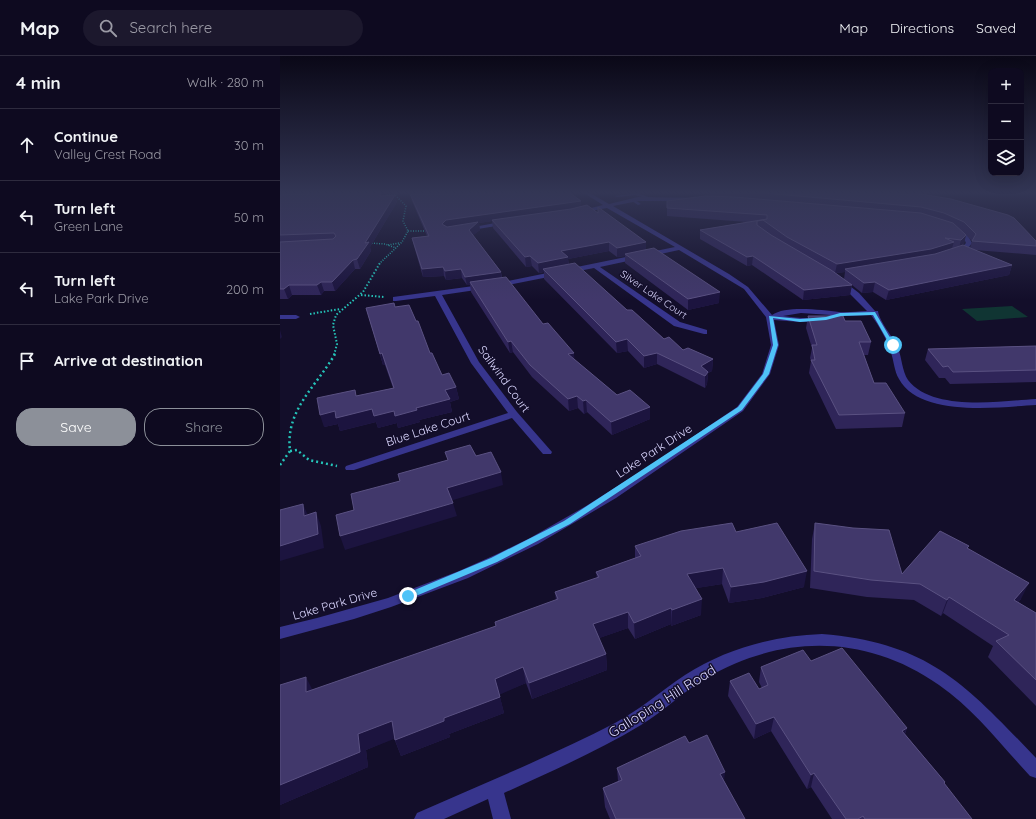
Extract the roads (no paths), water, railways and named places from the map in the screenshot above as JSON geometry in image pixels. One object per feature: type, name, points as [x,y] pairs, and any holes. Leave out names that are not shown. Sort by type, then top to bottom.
[{"type":"street","points":[[448,231],[466,229]]},
{"type":"street","name":"Lake Park Drive","points":[[280,633],[309,627],[408,596],[494,560],[567,522],[626,485],[740,409],[766,374],[775,345],[770,317],[746,288],[727,275],[645,229]]},
{"type":"street","points":[[948,257],[964,250],[969,243],[965,235],[952,229]]},
{"type":"street","points":[[396,299],[438,295],[534,279],[679,248]]},
{"type":"street","name":"Silver Lake Court","points":[[595,266],[677,324],[704,332]]},
{"type":"street","points":[[838,276],[875,313],[893,345],[903,379],[910,388],[923,396],[940,402],[964,405],[1036,402]]},
{"type":"street","name":"Sailwind Court","points":[[438,295],[475,363],[514,414],[547,452]]},
{"type":"street","points":[[770,317],[821,310],[840,314],[875,313]]},
{"type":"street","points":[[770,317],[815,320],[826,319],[840,314]]},
{"type":"street","points":[[280,317],[296,317]]},
{"type":"street","name":"Blue Lake Court","points":[[350,468],[514,414]]},
{"type":"street","name":"Galloping Hill Road","points":[[423,819],[596,741],[637,720],[707,670],[745,652],[786,643],[829,640],[874,646],[910,659],[946,681],[978,709],[1036,770]]},
{"type":"street","points":[[494,788],[502,819]]},
{"type":"lane","points":[[809,311],[815,320]]}]
